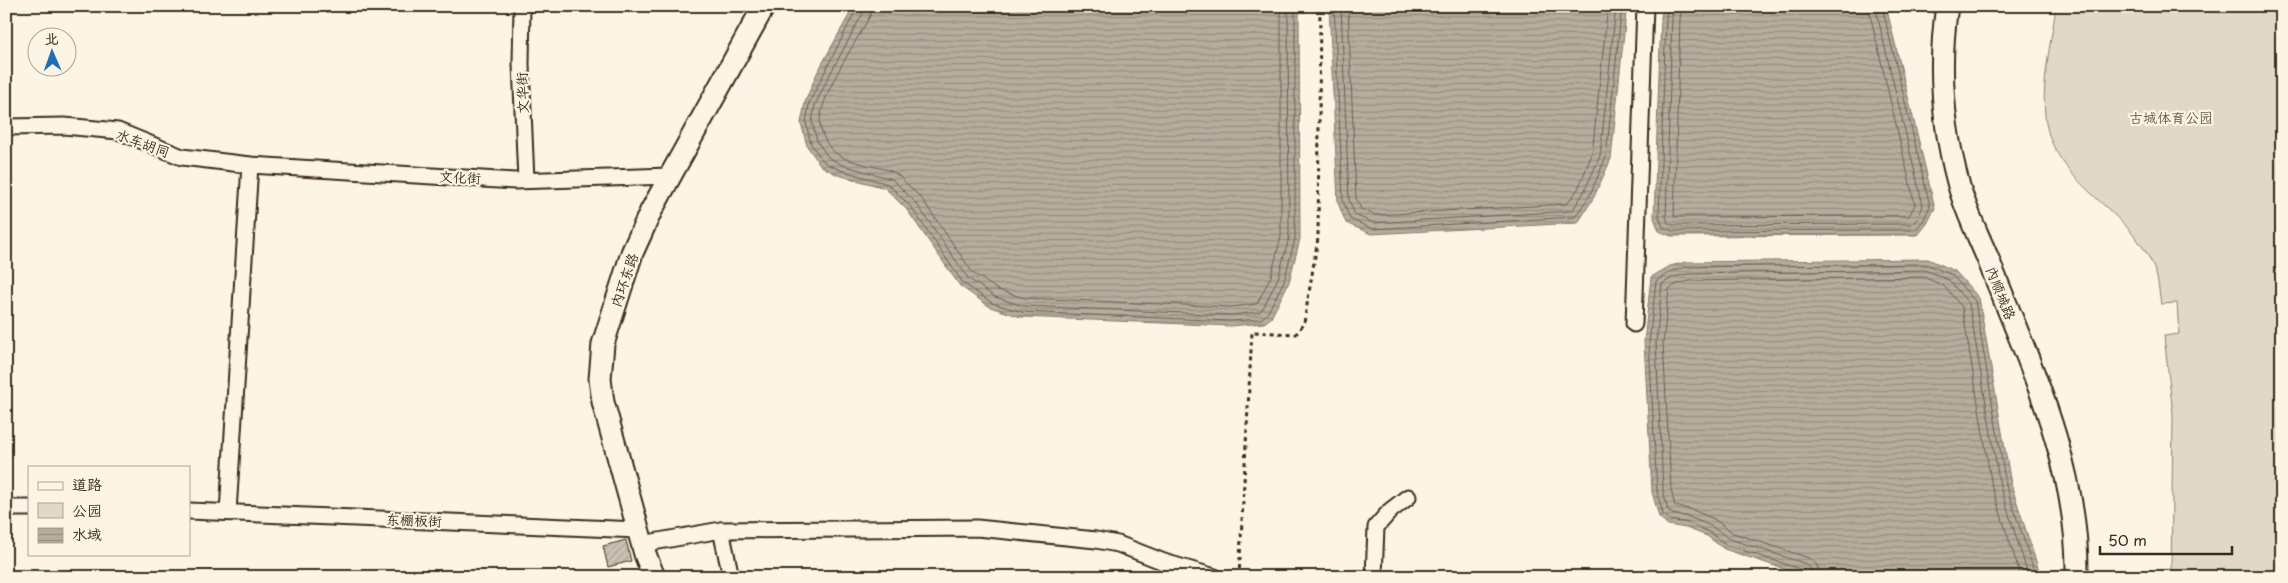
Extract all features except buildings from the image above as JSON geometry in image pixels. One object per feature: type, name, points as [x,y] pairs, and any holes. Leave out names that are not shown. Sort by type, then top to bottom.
[{"type":"street","name":"文华街","points":[[522,6],[521,64],[526,180]]},
{"type":"street","name":"内环东路","points":[[654,577],[640,537],[603,402],[600,362],[603,344],[632,253],[651,211],[764,6]]},
{"type":"street","points":[[1634,324],[1645,6]]},
{"type":"street","name":"内顺城路","points":[[1947,6],[1942,66],[1946,125],[1959,187],[2059,445],[2075,537],[2077,577]]},
{"type":"street","name":"水车胡同","points":[[6,127],[64,126],[118,132],[182,157],[250,165]]},
{"type":"street","name":"文化街","points":[[250,165],[526,180],[670,176]]},
{"type":"street","points":[[228,512],[250,165]]},
{"type":"street","points":[[1374,577],[1376,527],[1390,511],[1408,497]]},
{"type":"street","points":[[6,508],[28,508]]},
{"type":"street","name":"东棚板街","points":[[190,511],[640,537],[721,530],[977,528],[1118,544],[1164,562],[1215,577]]},
{"type":"street","points":[[721,530],[731,577]]},
{"type":"path","points":[[1239,577],[1252,332],[1296,334],[1304,323],[1318,238],[1320,6]]},
{"type":"green space","name":"古城体育公园","points":[[2056,6],[2282,6],[2282,577],[2171,577],[2173,414],[2164,336],[2179,334],[2177,303],[2161,304],[2157,277],[2147,254],[2119,220],[2071,173],[2058,155],[2049,135],[2044,105],[2048,54]]},
{"type":"water","points":[[854,6],[1299,6],[1300,239],[1289,282],[1271,318],[1264,323],[1231,326],[1021,317],[990,307],[960,286],[907,210],[885,188],[838,175],[821,166],[807,146],[801,123],[805,102],[817,73]]},
{"type":"water","points":[[1329,6],[1625,6],[1626,13],[1611,159],[1594,197],[1578,223],[1371,234],[1346,223],[1338,203]]},
{"type":"water","points":[[1664,6],[1886,6],[1935,208],[1927,224],[1918,235],[1671,236],[1659,231],[1654,218],[1661,16]]},
{"type":"water","points":[[1928,259],[1955,271],[1979,298],[2011,484],[2041,577],[1808,577],[1724,549],[1707,536],[1686,528],[1668,525],[1659,517],[1652,492],[1644,342],[1651,277],[1670,266],[1686,262]]}]
